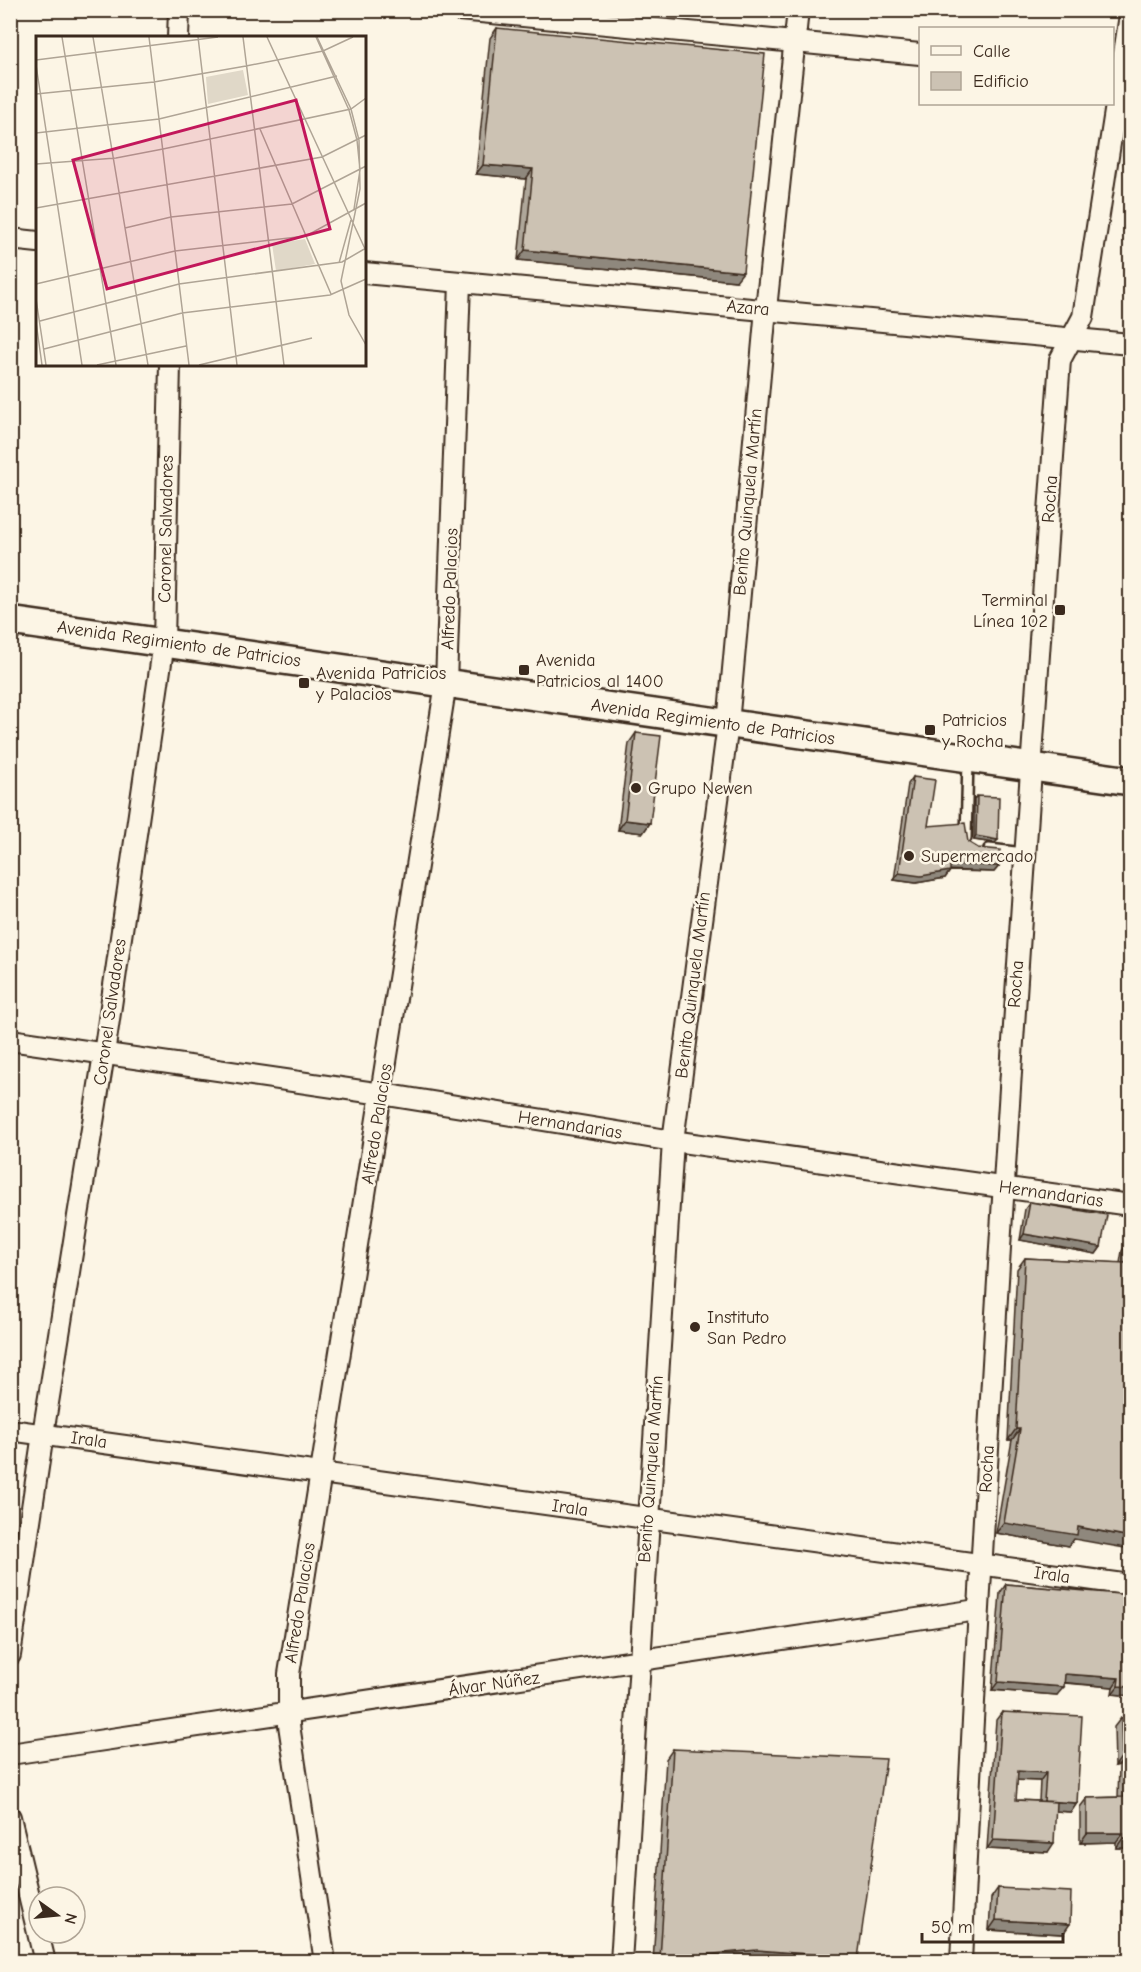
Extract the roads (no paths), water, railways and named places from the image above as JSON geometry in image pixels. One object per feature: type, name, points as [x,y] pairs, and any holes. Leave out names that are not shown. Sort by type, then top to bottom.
[{"type":"main road","name":"Avenida Regimiento de Patricios","points":[[10,621],[968,760],[1131,781]]},
{"type":"street","points":[[178,36],[179,10]]},
{"type":"street","points":[[459,10],[919,54]]},
{"type":"street","name":"Benito Quinquela Martín","points":[[621,1962],[673,1142],[728,724],[766,309],[798,10]]},
{"type":"street","name":"Rocha","points":[[961,1962],[977,1610],[1003,1188],[1030,768],[1060,360],[1083,317],[1131,15]]},
{"type":"street","points":[[10,239],[36,242]]},
{"type":"street","name":"Azara","points":[[366,273],[1131,344]]},
{"type":"street","name":"Alfredo Palacios","points":[[325,1962],[288,1714],[289,1674],[446,683],[460,282]]},
{"type":"street","name":"Coronel Salvadores","points":[[10,1655],[104,1054],[164,642],[170,366]]},
{"type":"street","name":"Hernandarias","points":[[10,1040],[382,1094],[673,1142],[1131,1205]]},
{"type":"street","name":"Irala","points":[[10,1430],[1131,1585]]},
{"type":"street","name":"Álvar Núñez","points":[[10,1754],[639,1663],[977,1610]]},
{"type":"street","points":[[10,1817],[45,1962]]},
{"type":"lane","points":[[968,760],[967,843],[974,848],[1025,853]]},
{"type":"place","name":"Terminal Línea 102","points":[[1060,610]]},
{"type":"place","name":"Avenida Patricios al 1400","points":[[524,670]]},
{"type":"place","name":"Avenida Patricios y Palacios","points":[[304,683]]},
{"type":"place","name":"Patricios y Rocha","points":[[930,730]]},
{"type":"place","name":"Grupo Newen","points":[[636,788]]},
{"type":"place","name":"Supermercado","points":[[909,856]]},
{"type":"place","name":"Instituto San Pedro","points":[[695,1327]]}]
